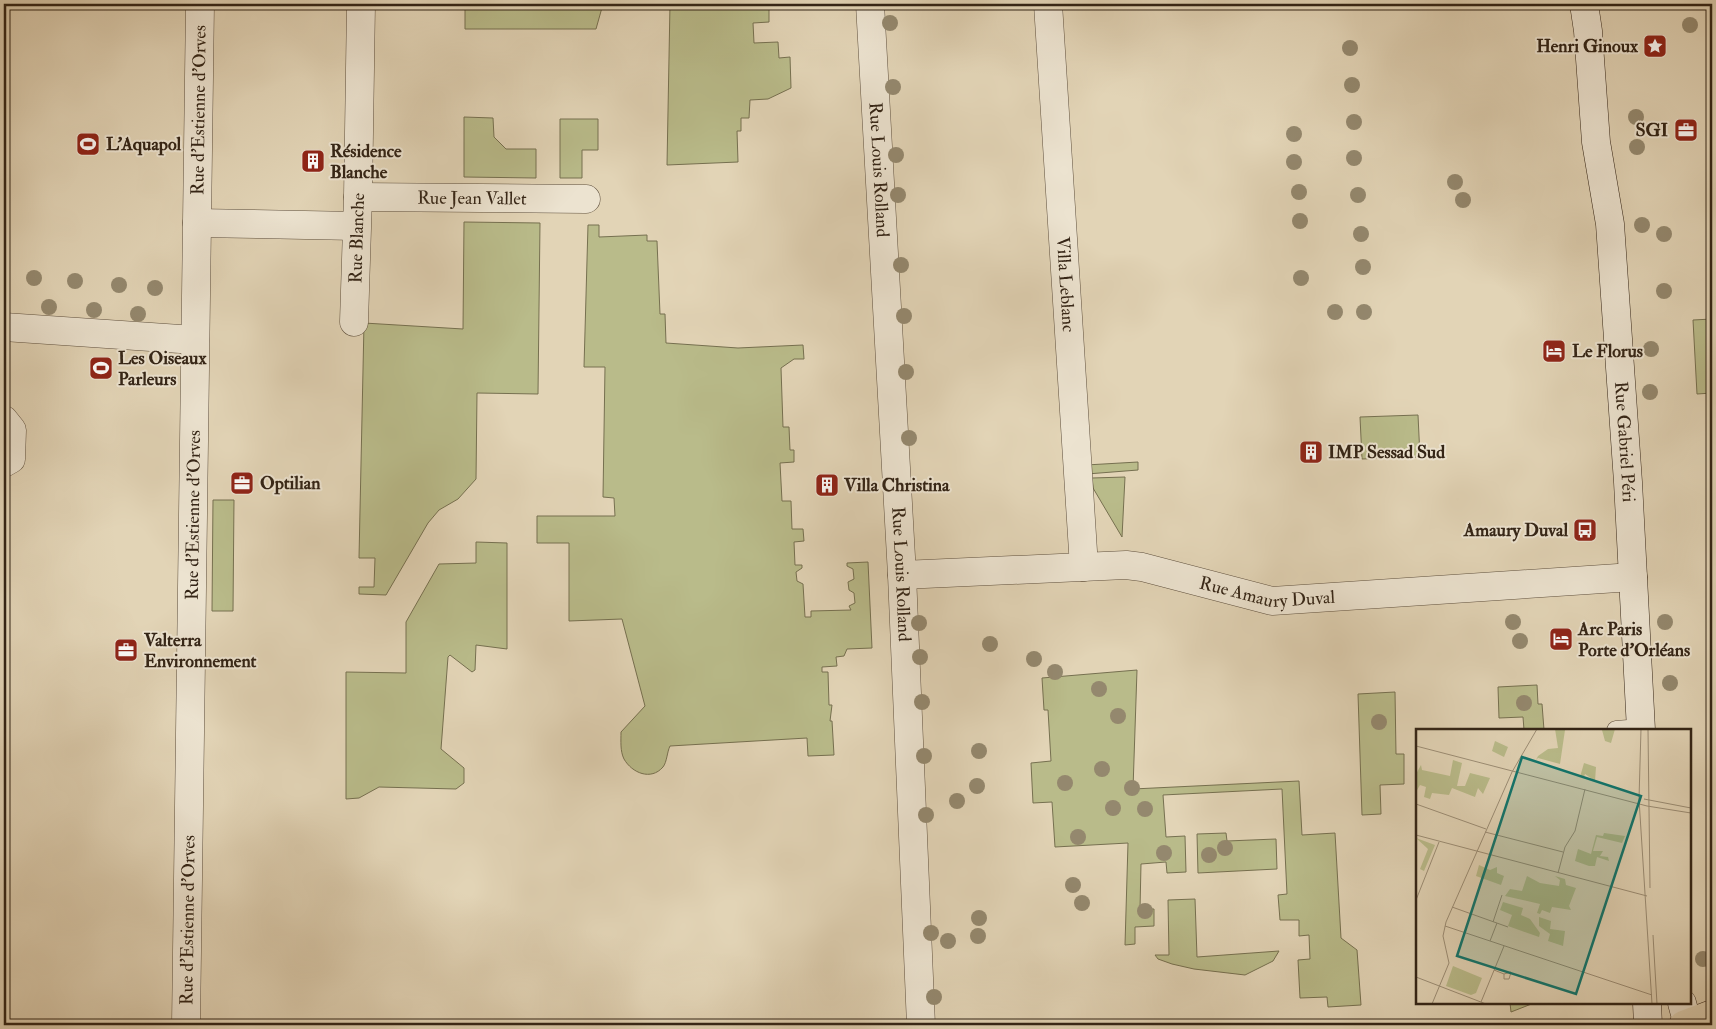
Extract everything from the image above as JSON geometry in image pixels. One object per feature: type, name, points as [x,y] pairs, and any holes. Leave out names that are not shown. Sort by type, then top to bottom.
[{"type":"street","name":"Rue d'Estienne d'Orves","points":[[186,1025],[200,4]]},
{"type":"street","name":"Rue Blanche","points":[[354,322],[361,4]]},
{"type":"street","name":"Rue Louis Rolland","points":[[870,4],[902,575],[921,1025]]},
{"type":"street","name":"Villa Leblanc","points":[[1048,4],[1084,567]]},
{"type":"street","name":"Rue Gabriel Péri","points":[[1584,4],[1588,31],[1596,142],[1610,224],[1633,577],[1633,729]]},
{"type":"street","name":"Rue Jean Vallet","points":[[358,197],[586,199]]},
{"type":"street","points":[[197,223],[356,226]]},
{"type":"street","points":[[4,327],[195,340]]},
{"type":"street","points":[[4,420],[12,430],[11,458],[4,463]]},
{"type":"street","name":"Rue Amaury Duval","points":[[902,575],[1126,565],[1142,566],[1272,601],[1633,577]]},
{"type":"street","points":[[1647,1004],[1648,1025]]},
{"type":"green space","points":[[465,4],[603,4],[596,29],[465,29]]},
{"type":"green space","points":[[670,4],[769,4],[769,22],[753,23],[754,43],[778,42],[779,58],[790,57],[791,88],[768,99],[750,100],[749,118],[741,118],[741,131],[737,131],[738,162],[667,165]]},
{"type":"green space","points":[[464,117],[493,118],[494,137],[506,149],[536,149],[536,178],[464,177]]},
{"type":"green space","points":[[560,119],[598,119],[598,150],[582,150],[582,178],[560,178]]},
{"type":"green space","points":[[464,222],[540,223],[538,394],[477,393],[476,479],[458,499],[439,510],[428,523],[386,595],[359,594],[359,587],[374,587],[375,558],[359,558],[364,323],[463,329]]},
{"type":"green space","points":[[588,225],[599,225],[599,237],[647,235],[647,241],[657,241],[660,314],[665,314],[666,343],[738,348],[803,345],[804,359],[794,359],[781,368],[783,427],[789,427],[790,450],[794,450],[794,462],[780,463],[782,501],[791,501],[792,529],[803,529],[804,541],[794,542],[795,565],[802,565],[802,568],[796,572],[797,581],[803,584],[805,617],[811,617],[811,611],[851,610],[849,606],[855,603],[854,593],[849,590],[848,582],[854,579],[853,569],[847,566],[847,563],[868,562],[872,648],[847,649],[844,656],[836,657],[837,666],[822,667],[822,672],[828,672],[829,705],[832,705],[830,721],[832,721],[834,755],[808,756],[807,738],[670,746],[663,767],[653,774],[642,774],[627,764],[624,759],[621,749],[621,732],[645,706],[622,619],[569,621],[569,543],[537,543],[537,516],[615,516],[614,498],[603,497],[605,367],[584,367]]},
{"type":"green space","points":[[1712,319],[1712,393],[1697,394],[1693,320]]},
{"type":"green space","points":[[1418,415],[1420,457],[1362,459],[1360,417]]},
{"type":"green space","points":[[1138,462],[1138,470],[1087,474],[1086,465]]},
{"type":"green space","points":[[1125,477],[1122,537],[1093,488],[1092,478]]},
{"type":"green space","points":[[213,500],[234,500],[233,611],[212,611]]},
{"type":"green space","points":[[476,542],[507,543],[507,649],[476,645],[475,670],[472,672],[450,655],[448,657],[441,749],[464,768],[464,783],[456,789],[379,787],[359,798],[346,799],[346,672],[406,673],[406,622],[439,564],[476,563]]},
{"type":"green space","points":[[1137,670],[1133,789],[1299,781],[1302,835],[1335,833],[1341,938],[1357,950],[1361,1005],[1328,1007],[1327,997],[1300,998],[1298,960],[1310,959],[1309,935],[1299,936],[1299,920],[1280,920],[1278,895],[1287,894],[1282,789],[1163,795],[1166,837],[1185,836],[1186,872],[1167,873],[1166,862],[1141,864],[1140,909],[1154,909],[1154,926],[1135,927],[1135,944],[1125,945],[1128,843],[1055,847],[1052,802],[1033,803],[1031,763],[1051,761],[1048,710],[1044,710],[1042,678]]},
{"type":"green space","points":[[1537,685],[1538,704],[1542,704],[1544,729],[1524,729],[1523,717],[1499,718],[1498,687]]},
{"type":"green space","points":[[1395,692],[1396,754],[1404,754],[1404,784],[1380,785],[1381,814],[1362,815],[1358,694]]},
{"type":"green space","points":[[1226,833],[1227,841],[1276,839],[1277,869],[1198,873],[1197,834]]},
{"type":"green space","points":[[1195,899],[1197,957],[1279,951],[1273,961],[1245,975],[1194,969],[1158,959],[1155,955],[1169,955],[1168,900]]},
{"type":"green space","points":[[1510,1004],[1531,1004],[1511,1012]]},
{"type":"place","name":"Henri Ginoux","points":[[1655,46]]},
{"type":"place","name":"SGI","points":[[1686,130]]},
{"type":"place","name":"L'Aquapol","points":[[88,144]]},
{"type":"place","name":"Résidence Blanche","points":[[313,161]]},
{"type":"place","name":"Le Florus","points":[[1554,351]]},
{"type":"place","name":"Les Oiseaux Parleurs","points":[[101,368]]},
{"type":"place","name":"IMP Sessad Sud","points":[[1311,452]]},
{"type":"place","name":"Optilian","points":[[242,483]]},
{"type":"place","name":"Villa Christina","points":[[827,485]]},
{"type":"place","name":"Amaury Duval","points":[[1585,530]]},
{"type":"place","name":"Arc Paris Porte d'Orléans","points":[[1561,639]]},
{"type":"place","name":"Valterra Environnement","points":[[126,650]]}]
